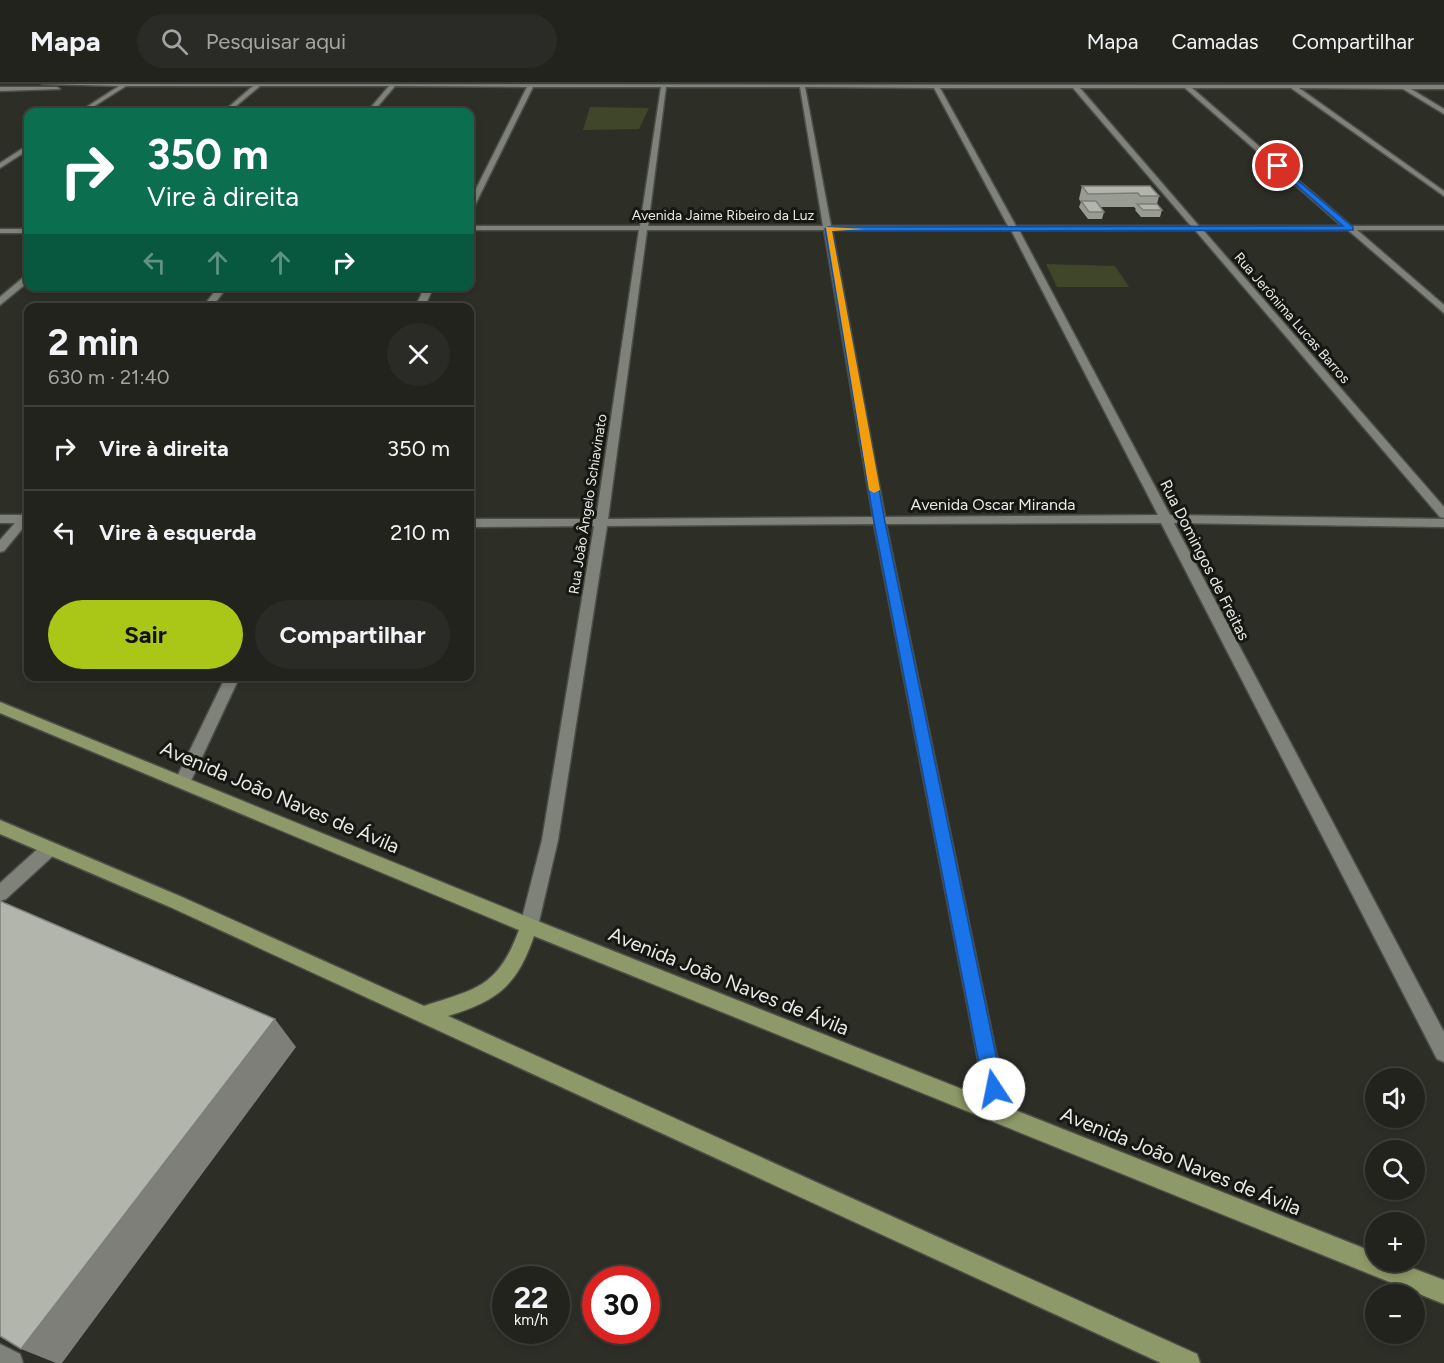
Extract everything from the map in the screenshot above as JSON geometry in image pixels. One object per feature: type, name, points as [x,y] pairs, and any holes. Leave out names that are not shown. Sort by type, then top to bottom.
[{"type":"main road","name":"Avenida João Naves de Ávila","points":[[0,707],[529,926],[1444,1292]]},
{"type":"main road","points":[[0,827],[48,850],[176,902],[425,1014],[1188,1363]]},
{"type":"main road","points":[[425,1014],[472,1001],[491,990],[509,974],[518,959],[529,926]]},
{"type":"street","points":[[45,84],[123,86]]},
{"type":"street","points":[[88,108],[123,86]]},
{"type":"street","points":[[0,89],[123,86],[1444,87]]},
{"type":"street","points":[[231,108],[258,86]]},
{"type":"street","points":[[374,108],[393,86]]},
{"type":"street","points":[[474,199],[530,86]]},
{"type":"street","name":"Rua João Ângelo Schiavinato","points":[[529,926],[550,840],[601,523],[664,86]]},
{"type":"street","name":"Rua Jerônima Lucas Barros","points":[[1074,86],[1444,514]]},
{"type":"street","points":[[803,87],[880,522],[998,1112]]},
{"type":"street","name":"Rua Domingos de Freitas","points":[[937,87],[1014,229],[1166,519],[1178,547],[1444,1052]]},
{"type":"street","points":[[1187,87],[1444,310]]},
{"type":"street","points":[[1293,87],[1444,194]]},
{"type":"street","points":[[1404,87],[1444,112]]},
{"type":"street","points":[[0,166],[24,150]]},
{"type":"street","points":[[0,222],[24,222]]},
{"type":"street","name":"Avenida Jaime Ribeiro da Luz","points":[[474,228],[1444,228]]},
{"type":"street","points":[[0,231],[24,231]]},
{"type":"street","points":[[0,302],[24,281]]},
{"type":"street","points":[[210,303],[220,291]]},
{"type":"street","points":[[0,519],[24,518]]},
{"type":"street","name":"Avenida Oscar Miranda","points":[[474,523],[1166,519],[1444,523]]},
{"type":"street","points":[[0,548],[24,521]]},
{"type":"street","points":[[183,781],[231,681]]},
{"type":"street","points":[[0,894],[48,850]]},
{"type":"street","points":[[0,1356],[11,1363]]},
{"type":"green space","points":[[590,107],[649,108],[639,129],[583,130]]},
{"type":"green space","points":[[1046,264],[1115,266],[1129,287],[1057,287]]},
{"type":"building","points":[[1082,186],[1150,186],[1159,196],[1140,196],[1138,193],[1088,194]]},
{"type":"building","points":[[1081,201],[1096,201],[1104,212],[1089,212]]},
{"type":"building","points":[[1137,204],[1157,204],[1162,210],[1143,210]]},
{"type":"building","points":[[0,901],[275,1019],[21,1349],[0,1336]]},
{"type":"slow traffic","points":[[862,229],[828,229],[874,490]]},
{"type":"route","points":[[994,1089],[880,522],[828,229],[1350,229],[1278,166]]}]
